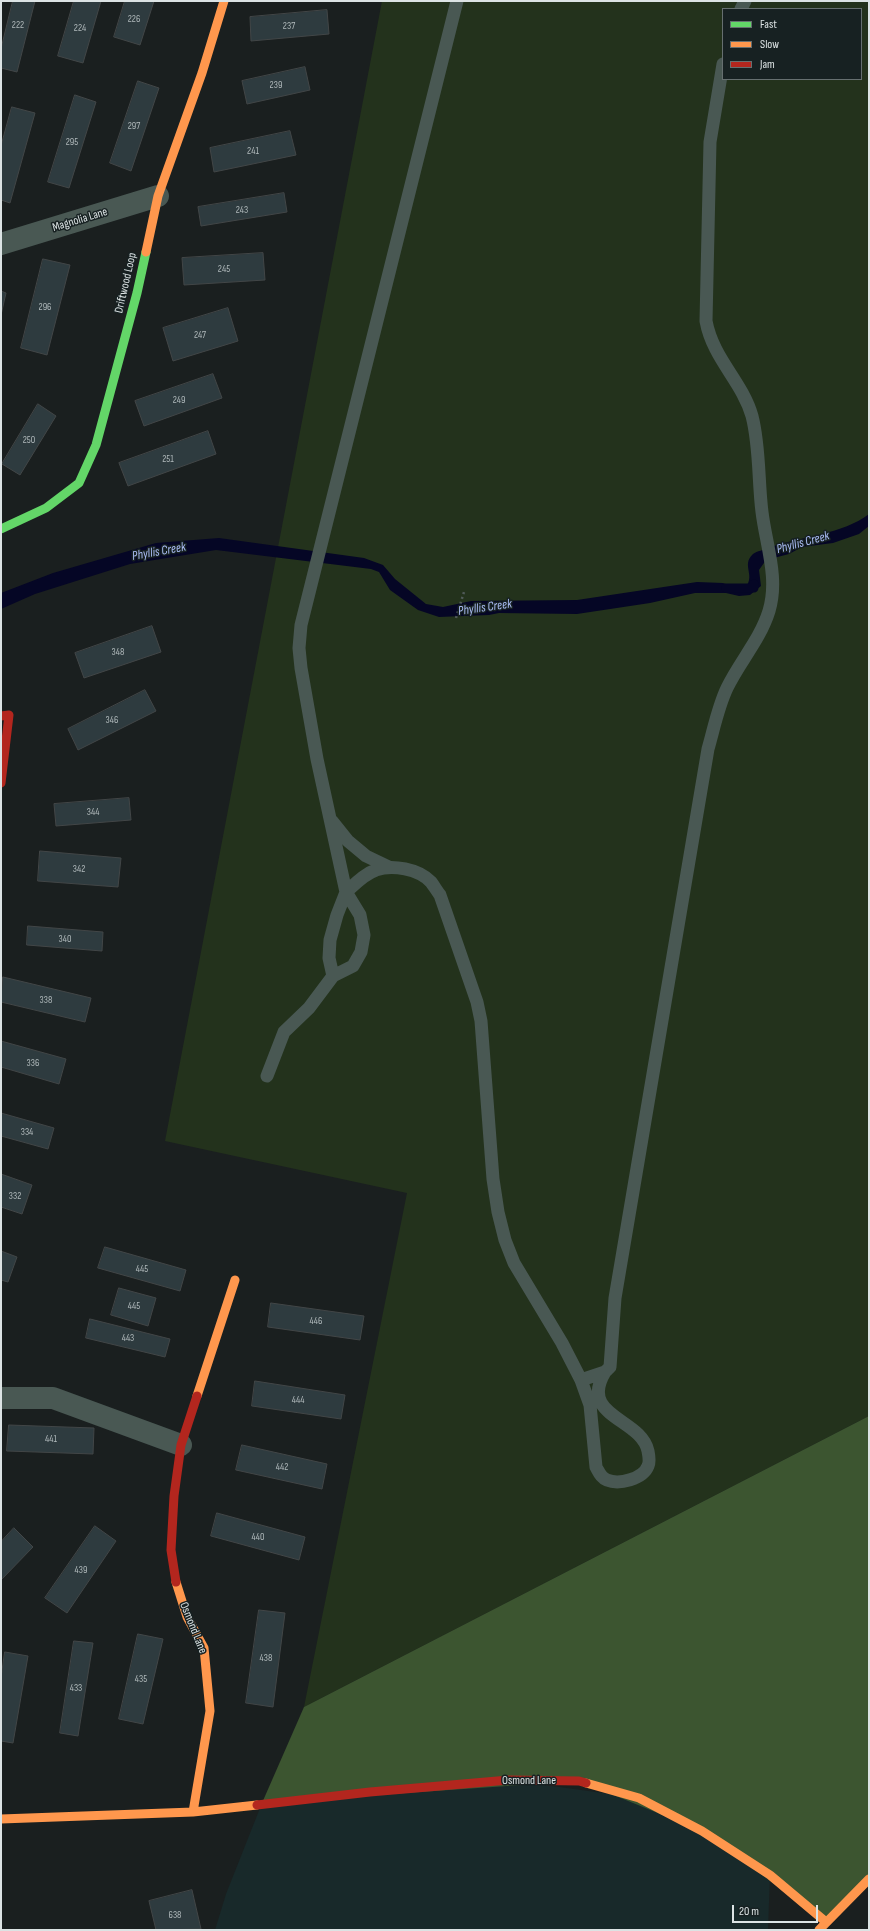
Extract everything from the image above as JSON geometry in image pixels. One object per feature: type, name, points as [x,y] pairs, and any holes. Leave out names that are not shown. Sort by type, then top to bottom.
[{"type":"street","name":"Driftwood Loop","points":[[1,530],[46,508],[79,482],[96,445],[137,293],[158,196],[202,73],[224,1]]},
{"type":"street","name":"Magnolia Lane","points":[[1,244],[158,196]]},
{"type":"street","points":[[1,783],[5,716]]},
{"type":"street","name":"Osmond Lane","points":[[193,1812],[210,1711],[204,1648],[187,1617],[178,1589],[171,1550],[174,1496],[181,1445],[235,1280]]},
{"type":"street","points":[[1,1398],[54,1398],[181,1445]]},
{"type":"street","name":"Osmond Lane","points":[[1,1819],[193,1812],[370,1792],[509,1780],[579,1781],[639,1798],[702,1830],[770,1876],[827,1927]]},
{"type":"street","points":[[827,1927],[869,1878]]},
{"type":"lane","points":[[267,1076],[284,1032],[309,1008],[333,976],[353,966],[361,952],[364,934],[360,915],[346,892],[317,758],[301,668],[299,648],[301,625],[457,1]]},
{"type":"lane","points":[[333,976],[329,958],[330,940],[337,915],[346,892],[363,877],[375,870],[389,867],[407,869],[420,874],[430,881],[440,895],[477,1002],[481,1021],[493,1179],[498,1212],[505,1240],[514,1263],[562,1343],[581,1380],[590,1405],[596,1467],[600,1476],[608,1480],[619,1482],[632,1479],[642,1474],[648,1467],[649,1457],[647,1446],[642,1438],[601,1405],[598,1394],[599,1382],[610,1366],[615,1298],[708,749],[727,688],[761,632],[769,610],[773,587],[772,568],[762,512],[756,435],[752,415],[745,398],[715,350],[709,336],[706,321],[710,142],[722,70]]},
{"type":"lane","points":[[330,819],[348,841],[366,856],[389,867]]},
{"type":"lane","points":[[581,1380],[605,1372]]},
{"type":"path","points":[[456,618],[464,592]]},
{"type":"shaded area","points":[[509,1780],[639,1798],[770,1875],[768,1930],[215,1930],[226,1894],[262,1803]]},
{"type":"green space","points":[[382,1],[869,1],[869,1416],[304,1707],[407,1193],[165,1141]]},
{"type":"green space","points":[[869,1416],[869,1879],[826,1922],[702,1831],[579,1781],[262,1803],[304,1707]]},
{"type":"water","points":[[869,514],[869,526],[859,534],[833,543],[802,547],[789,554],[766,560],[759,570],[761,586],[750,595],[739,596],[726,593],[695,593],[650,603],[577,614],[499,613],[489,615],[439,617],[418,610],[390,590],[379,572],[371,569],[216,550],[130,564],[35,594],[1,609],[1,593],[53,573],[156,543],[219,538],[364,558],[383,565],[395,579],[426,604],[443,607],[471,601],[577,600],[697,582],[723,583],[743,590],[749,580],[748,563],[749,558],[753,554],[780,544],[834,531],[859,521]]},
{"type":"building","points":[[13,1],[35,1],[17,72],[1,68],[1,49]]},
{"type":"building","points":[[74,1],[101,1],[83,63],[58,56]]},
{"type":"building","points":[[125,1],[154,1],[140,45],[114,37]]},
{"type":"building","points":[[327,10],[329,34],[251,41],[250,17]]},
{"type":"building","points":[[305,67],[310,90],[247,104],[242,81]]},
{"type":"building","points":[[138,81],[159,88],[131,171],[110,163]]},
{"type":"building","points":[[75,95],[96,102],[69,188],[48,182]]},
{"type":"building","points":[[12,107],[35,113],[10,203],[1,200],[1,146]]},
{"type":"building","points":[[290,131],[296,155],[214,172],[210,148]]},
{"type":"building","points":[[284,193],[287,212],[201,226],[198,207]]},
{"type":"building","points":[[263,253],[265,280],[184,285],[182,258]]},
{"type":"building","points":[[43,259],[70,265],[47,355],[21,348]]},
{"type":"building","points":[[1,291],[6,293],[1,315]]},
{"type":"building","points":[[228,308],[238,341],[173,361],[163,328]]},
{"type":"building","points":[[213,374],[222,398],[144,426],[135,401]]},
{"type":"building","points":[[38,404],[56,416],[20,475],[2,464]]},
{"type":"building","points":[[208,431],[216,454],[128,486],[119,463]]},
{"type":"building","points":[[152,626],[161,652],[84,678],[75,653]]},
{"type":"building","points":[[145,690],[156,711],[78,750],[68,729]]},
{"type":"building","points":[[129,798],[131,820],[56,826],[54,804]]},
{"type":"building","points":[[40,851],[121,858],[118,887],[38,881]]},
{"type":"building","points":[[28,926],[103,932],[102,951],[27,945]]},
{"type":"building","points":[[3,977],[91,998],[85,1022],[1,1002]]},
{"type":"building","points":[[1,1041],[66,1059],[59,1084],[1,1067]]},
{"type":"building","points":[[1,1113],[54,1128],[48,1149],[1,1136]]},
{"type":"building","points":[[1,1174],[32,1185],[22,1214],[1,1207]]},
{"type":"building","points":[[105,1247],[186,1270],[180,1291],[98,1268]]},
{"type":"building","points":[[1,1251],[17,1257],[8,1282],[1,1280]]},
{"type":"building","points":[[119,1288],[156,1298],[148,1326],[111,1315]]},
{"type":"building","points":[[271,1303],[364,1316],[360,1340],[268,1327]]},
{"type":"building","points":[[90,1319],[170,1339],[165,1357],[86,1338]]},
{"type":"building","points":[[255,1381],[345,1395],[341,1419],[252,1406]]},
{"type":"building","points":[[9,1425],[94,1428],[93,1454],[7,1451]]},
{"type":"building","points":[[242,1445],[327,1464],[322,1489],[236,1470]]},
{"type":"building","points":[[217,1513],[305,1537],[299,1560],[211,1536]]},
{"type":"building","points":[[95,1526],[116,1541],[67,1613],[45,1598]]},
{"type":"building","points":[[14,1528],[33,1547],[1,1580],[1,1542]]},
{"type":"building","points":[[259,1610],[285,1613],[273,1707],[246,1703]]},
{"type":"building","points":[[138,1634],[163,1639],[143,1724],[119,1719]]},
{"type":"building","points":[[74,1641],[93,1643],[78,1736],[60,1733]]},
{"type":"building","points":[[5,1652],[28,1656],[13,1743],[1,1741],[1,1678]]},
{"type":"building","points":[[192,1890],[201,1929],[156,1930],[149,1901]]},
{"type":"waterway","name":"Phyllis Creek","points":[[726,588],[754,588],[754,584]]},
{"type":"traffic: fast","points":[[1,529],[46,508],[79,483],[96,445],[137,293],[146,252]]},
{"type":"traffic: slow","points":[[146,252],[158,196],[202,73],[224,1]]},
{"type":"traffic: slow","points":[[197,1396],[235,1280]]},
{"type":"traffic: slow","points":[[176,1582],[187,1617],[204,1648],[210,1711],[193,1812]]},
{"type":"traffic: slow","points":[[586,1783],[639,1798],[702,1831],[770,1875],[826,1922]]},
{"type":"traffic: slow","points":[[1,1819],[193,1812],[257,1805]]},
{"type":"traffic: slow","points":[[819,1930],[869,1879]]},
{"type":"traffic: jam","points":[[1,716],[9,715],[1,783]]},
{"type":"traffic: jam","points":[[176,1582],[171,1550],[174,1496],[181,1445],[197,1396]]},
{"type":"traffic: jam","points":[[257,1805],[370,1792],[509,1780],[579,1781],[586,1783]]}]
